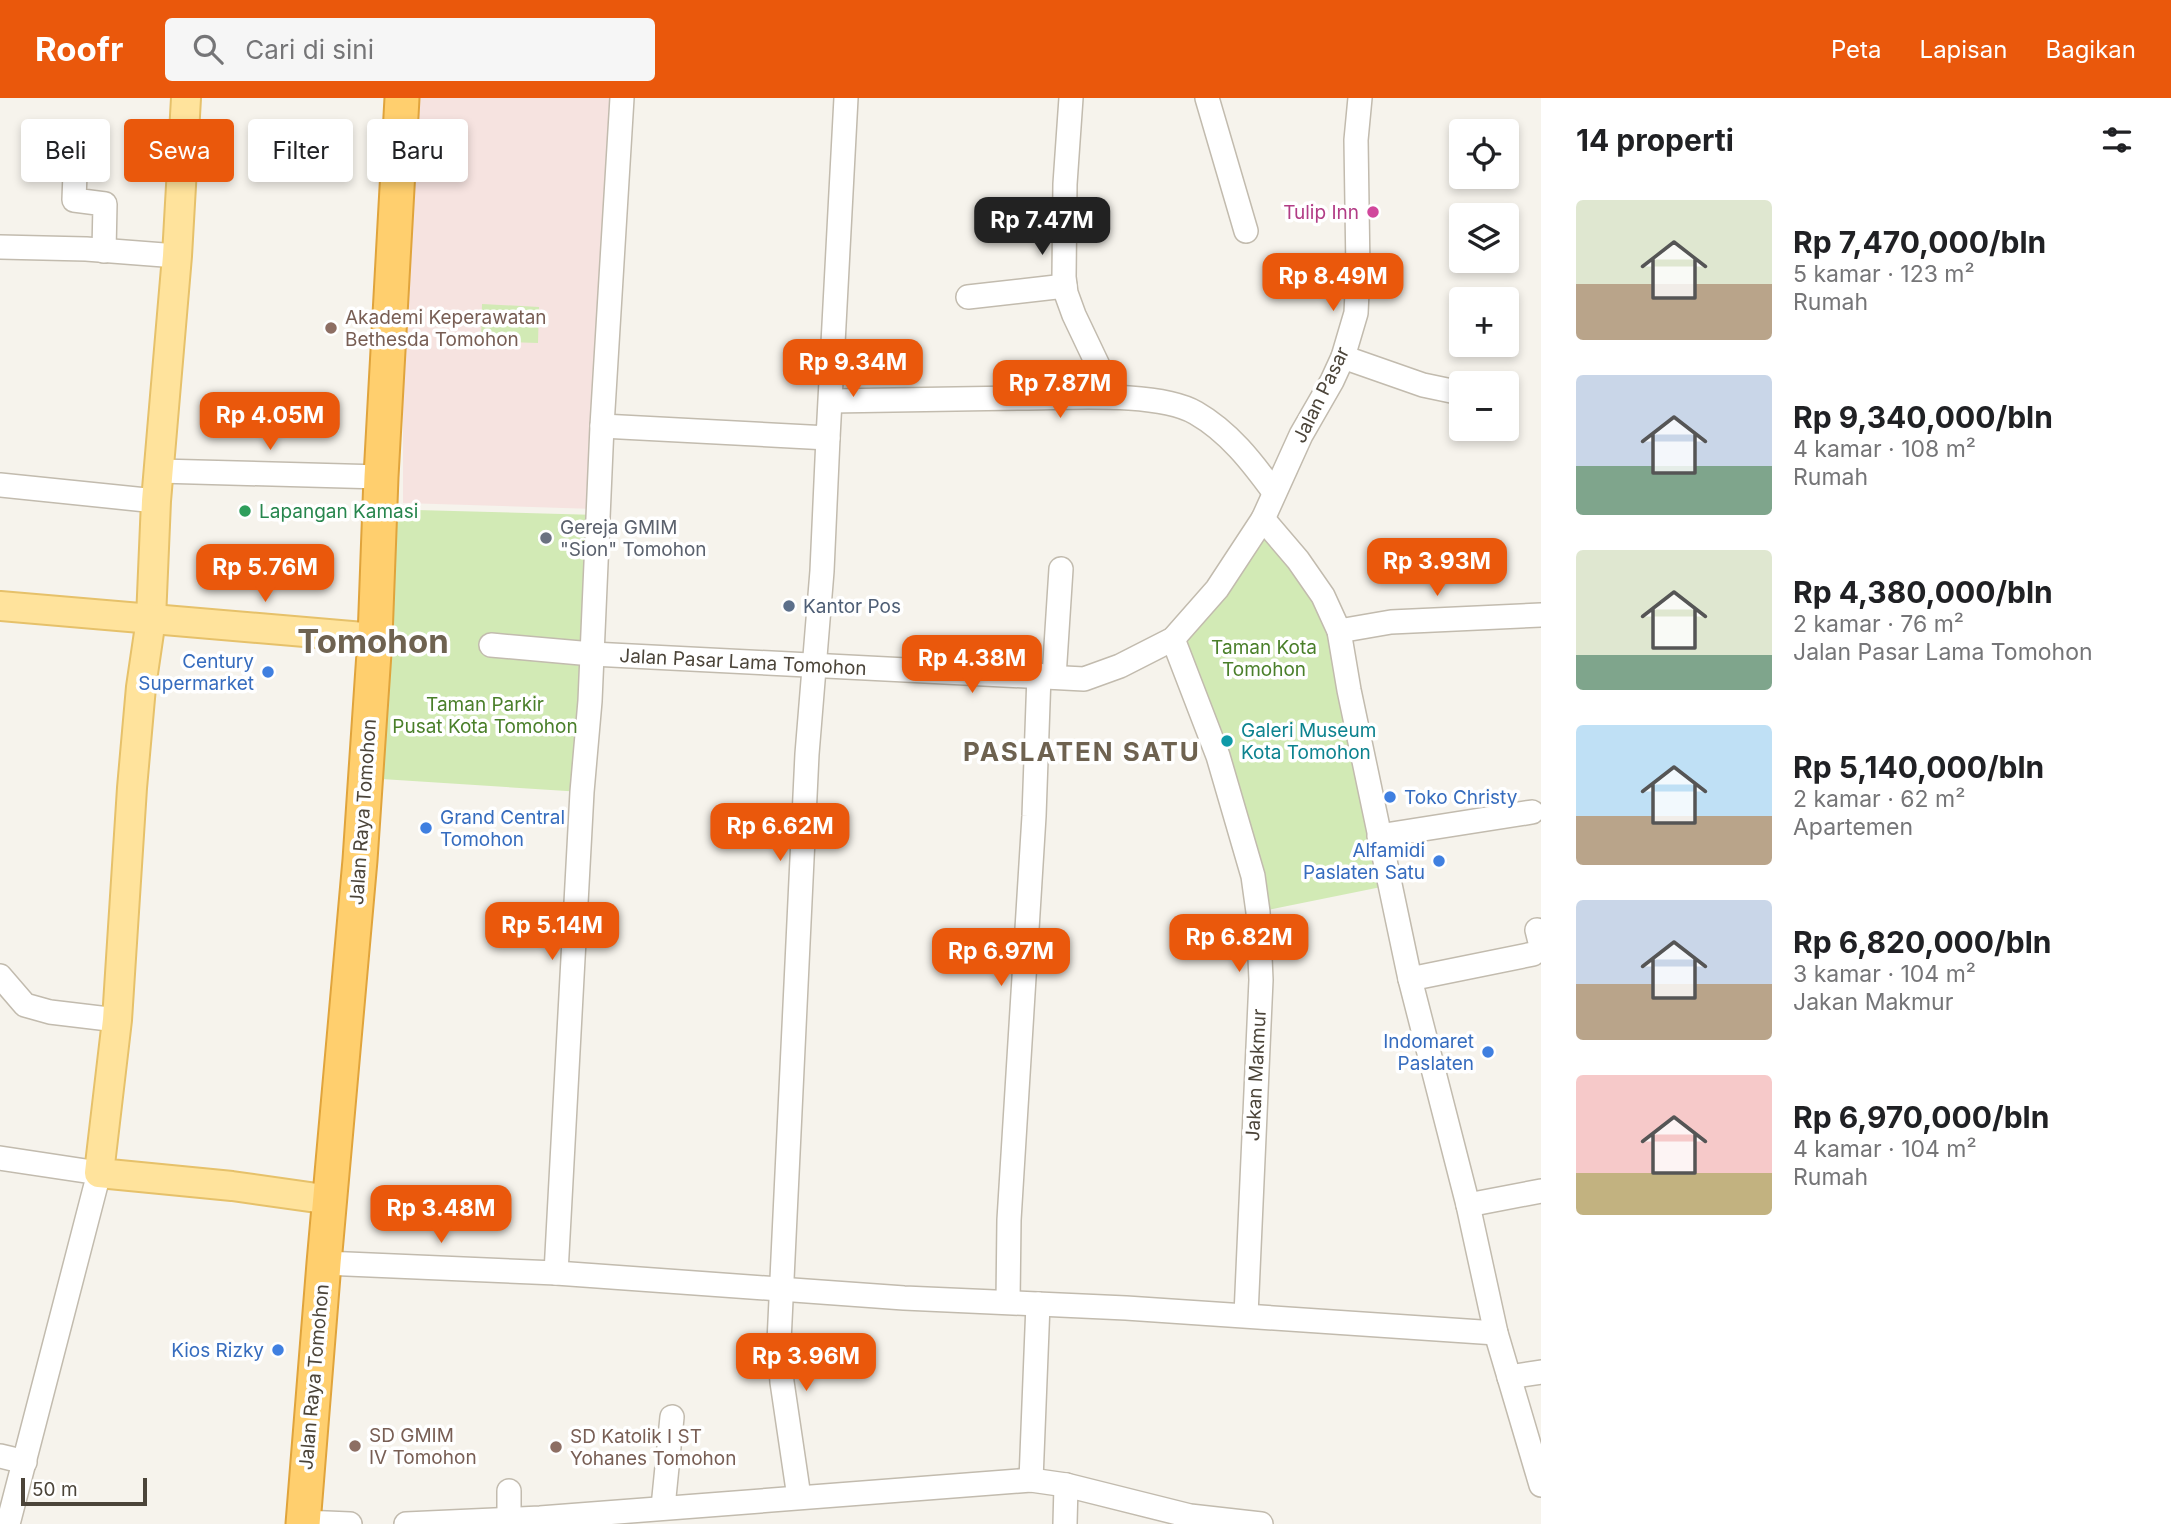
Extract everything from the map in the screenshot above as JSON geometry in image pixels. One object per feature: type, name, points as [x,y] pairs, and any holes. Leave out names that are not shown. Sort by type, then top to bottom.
[{"type":"highway","name":"Jalan Raya Tomohon","points":[[303,1523],[360,860],[375,638],[380,477],[402,98]]},
{"type":"main road","points":[[186,98],[177,256],[156,501],[151,619],[141,687],[132,788],[117,1020],[99,1173],[232,1186],[331,1200]]},
{"type":"main road","points":[[0,606],[375,638]]},
{"type":"street","points":[[556,1273],[622,98]]},
{"type":"street","points":[[799,1497],[779,1360],[807,754],[831,401],[846,98]]},
{"type":"street","points":[[1071,98],[1065,184],[1065,286],[1074,315],[1113,397]]},
{"type":"street","points":[[1207,98],[1245,231]]},
{"type":"street","name":"Jalan Pasar","points":[[1263,519],[1301,435],[1343,357],[1356,313],[1356,140],[1360,98]]},
{"type":"street","points":[[75,182],[74,201],[105,204],[104,251]]},
{"type":"street","points":[[0,247],[177,256]]},
{"type":"street","points":[[968,297],[1065,286]]},
{"type":"street","points":[[1343,357],[1423,385],[1449,390]]},
{"type":"street","points":[[831,401],[1113,397],[1162,403],[1194,412],[1223,433],[1255,465],[1274,492]]},
{"type":"street","points":[[602,426],[828,438]]},
{"type":"street","points":[[159,471],[380,477]]},
{"type":"street","points":[[0,485],[156,501]]},
{"type":"street","points":[[1263,519],[1298,560],[1323,596],[1339,631],[1410,979],[1468,1205],[1496,1334],[1541,1485]]},
{"type":"street","name":"Jalan Pasar Lama Tomohon","points":[[491,645],[592,654],[1084,679],[1119,666],[1173,639],[1217,589],[1263,519]]},
{"type":"street","points":[[1008,1302],[1009,1220],[1034,816],[1046,676],[1061,569]]},
{"type":"street","points":[[1339,631],[1391,622],[1541,615]]},
{"type":"street","name":"Jakan Makmur","points":[[1173,639],[1218,756],[1253,876],[1258,912],[1261,980],[1246,1315]]},
{"type":"street","points":[[1379,836],[1532,812]]},
{"type":"street","points":[[1410,979],[1537,943]]},
{"type":"street","points":[[0,976],[25,1005],[50,1012],[117,1020]]},
{"type":"street","points":[[0,1158],[99,1173],[8,1524]]},
{"type":"street","points":[[1468,1205],[1541,1191]]},
{"type":"street","points":[[324,1263],[556,1273],[782,1290],[1246,1315],[1346,1325],[1496,1334]]},
{"type":"street","points":[[1031,1480],[1038,1304]]},
{"type":"street","points":[[1509,1377],[1541,1372]]},
{"type":"street","points":[[663,1507],[672,1417]]},
{"type":"street","points":[[0,1456],[25,1462]]},
{"type":"street","points":[[406,1524],[663,1507],[713,1513],[799,1497],[1031,1480],[1066,1485],[1189,1516],[1261,1524]]},
{"type":"street","points":[[1065,1524],[1066,1485]]},
{"type":"street","points":[[509,1491],[509,1519]]},
{"type":"street","points":[[303,1523],[350,1524]]},
{"type":"shaded area","points":[[416,98],[618,98],[595,509],[403,503],[403,296],[410,182],[468,182],[468,119],[415,119]]},
{"type":"green space","points":[[482,304],[539,307],[538,343],[481,341]]},
{"type":"green space","name":"Taman Parkir Pusat Kota Tomohon","points":[[379,509],[598,515],[582,792],[366,778]]},
{"type":"green space","name":"Taman Kota Tomohon","points":[[1263,519],[1323,596],[1391,885],[1258,912],[1173,639]]},
{"type":"place","name":"Tulip Inn","points":[[1373,212]]},
{"type":"place","name":"Akademi Keperawatan Bethesda Tomohon","points":[[331,328]]},
{"type":"place","name":"Lapangan Kamasi","points":[[245,511]]},
{"type":"place","name":"Gereja GMIM \"Sion\" Tomohon","points":[[546,538]]},
{"type":"place","name":"Kantor Pos","points":[[789,606]]},
{"type":"place","name":"Century Supermarket","points":[[268,672]]},
{"type":"place","name":"Galeri Museum Kota Tomohon","points":[[1227,741]]},
{"type":"place","name":"Toko Christy","points":[[1390,797]]},
{"type":"place","name":"Grand Central Tomohon","points":[[426,828]]},
{"type":"place","name":"Alfamidi Paslaten Satu","points":[[1439,861]]},
{"type":"place","name":"Indomaret Paslaten","points":[[1488,1052]]},
{"type":"place","name":"Kios Rizky","points":[[278,1350]]},
{"type":"place","name":"SD GMIM IV Tomohon","points":[[355,1446]]},
{"type":"place","name":"SD Katolik I ST Yohanes Tomohon","points":[[556,1447]]},
{"type":"district","name":"Tomohon","points":[[373,641]]},
{"type":"district","name":"PASLATEN SATU","points":[[1082,751]]}]
